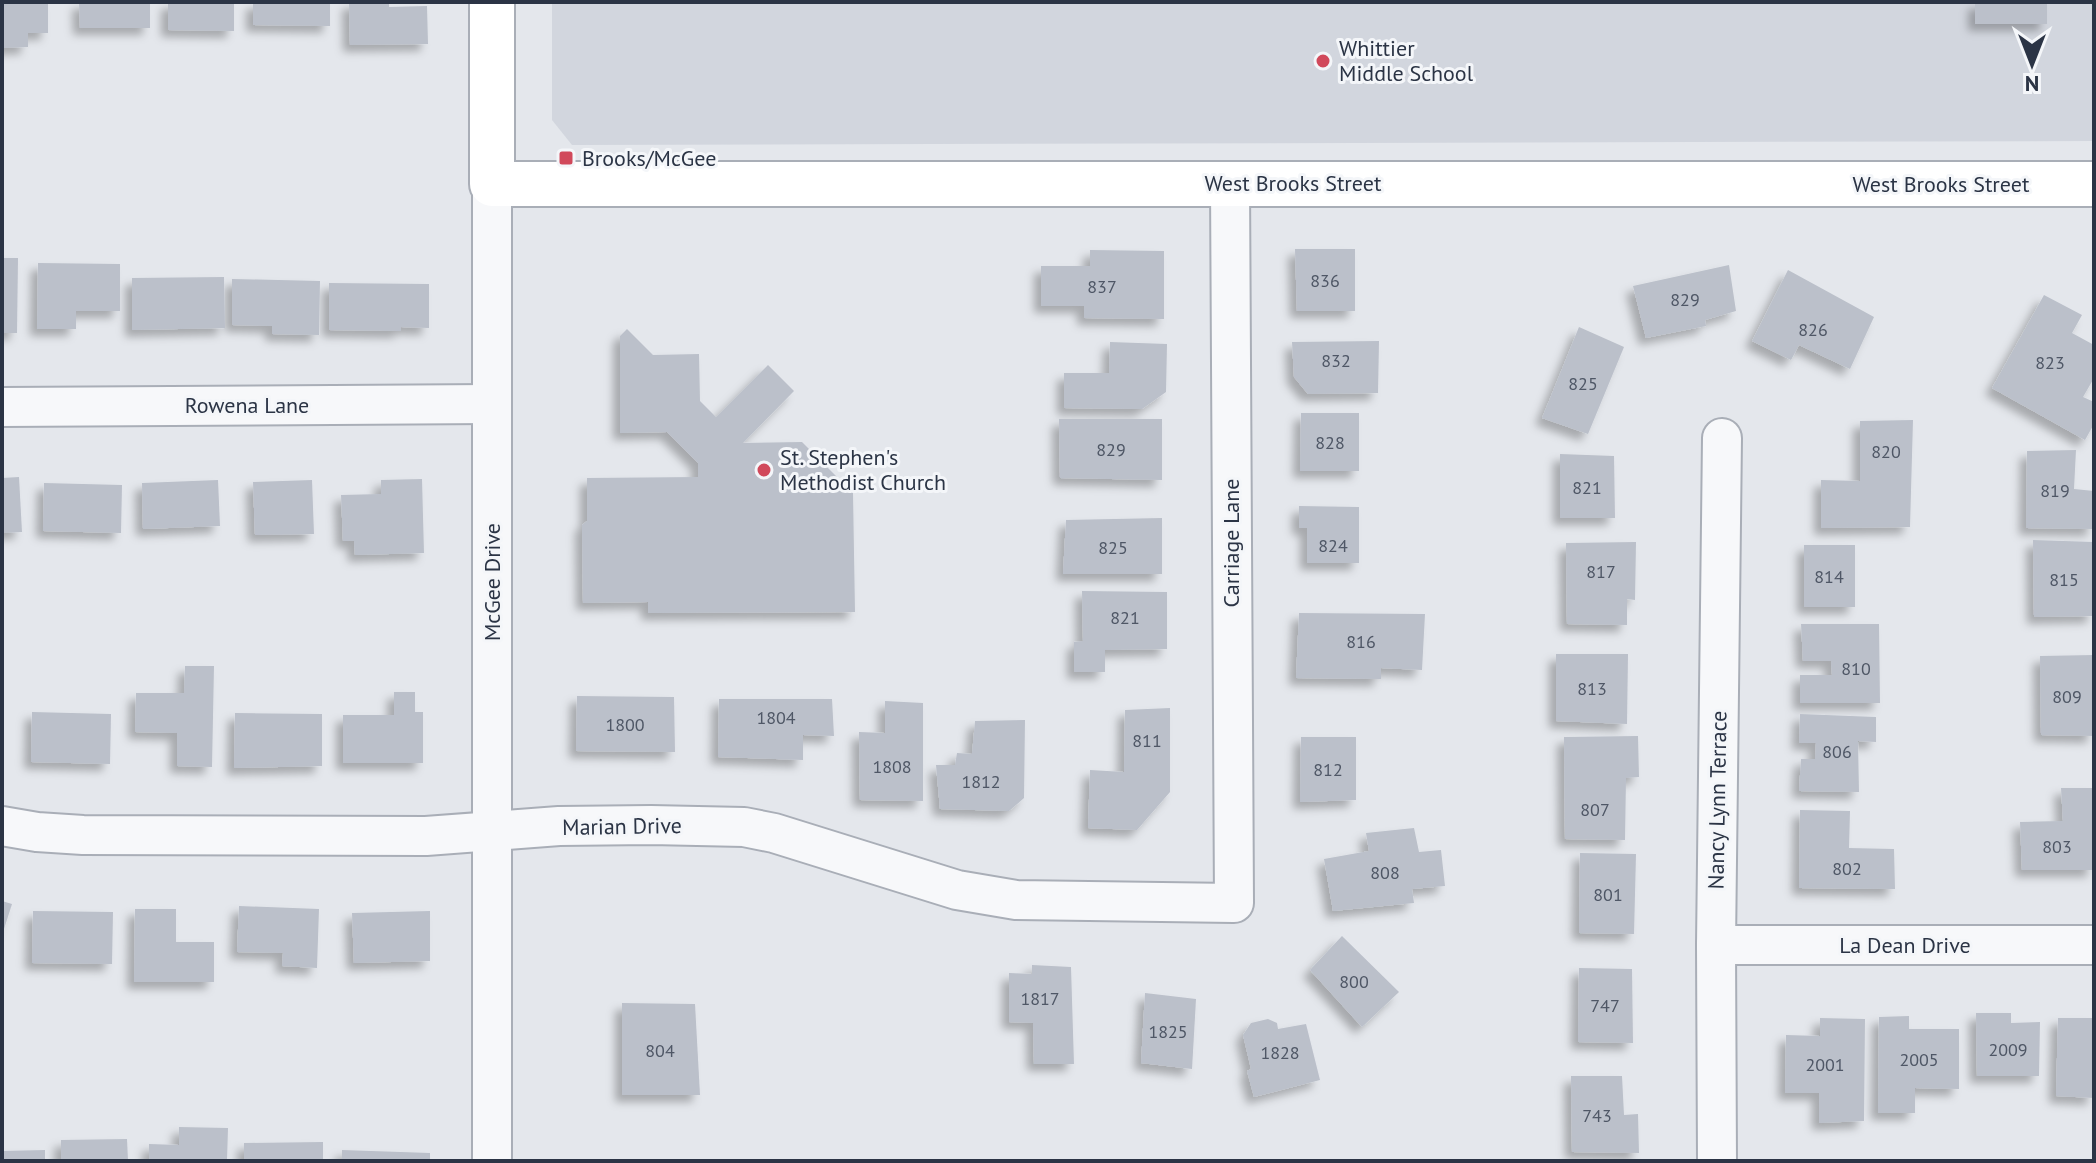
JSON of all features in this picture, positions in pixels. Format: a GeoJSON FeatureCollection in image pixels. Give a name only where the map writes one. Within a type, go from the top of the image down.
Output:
{"type":"FeatureCollection","features":[{"type":"Feature","properties":{"kind":"street","name":"McGee Drive"},"geometry":{"type":"LineString","coordinates":[[492,2],[492,1161]]}},
{"type":"Feature","properties":{"kind":"street","name":"Carriage Lane"},"geometry":{"type":"LineString","coordinates":[[1230,183],[1234,903]]}},
{"type":"Feature","properties":{"kind":"street","name":"West Brooks Street"},"geometry":{"type":"LineString","coordinates":[[492,184],[2094,184]]}},
{"type":"Feature","properties":{"kind":"street","name":"Rowena Lane"},"geometry":{"type":"LineString","coordinates":[[2,407],[492,404]]}},
{"type":"Feature","properties":{"kind":"street","name":"Nancy Lynn Terrace"},"geometry":{"type":"LineString","coordinates":[[1717,1161],[1716,945],[1722,438]]}},
{"type":"Feature","properties":{"kind":"street","name":"Marian Drive"},"geometry":{"type":"LineString","coordinates":[[2,826],[83,835],[426,836],[574,826],[744,827],[774,833],[928,882],[987,896],[1016,900],[1234,903]]}},
{"type":"Feature","properties":{"kind":"street","name":"La Dean Drive"},"geometry":{"type":"LineString","coordinates":[[1716,945],[2094,945]]}},
{"type":"Feature","properties":{"kind":"shaded area","name":"Whittier Middle School"},"geometry":{"type":"Polygon","coordinates":[[[552,2],[2094,2],[2094,141],[572,145],[552,120],[552,2]]]}},
{"type":"Feature","properties":{"kind":"building"},"geometry":{"type":"Polygon","coordinates":[[[2,2],[48,2],[48,33],[28,33],[28,47],[2,48],[2,2]]]}},
{"type":"Feature","properties":{"kind":"building"},"geometry":{"type":"Polygon","coordinates":[[[79,2],[150,2],[150,28],[80,28],[79,2]]]}},
{"type":"Feature","properties":{"kind":"building"},"geometry":{"type":"Polygon","coordinates":[[[168,2],[234,2],[234,31],[168,30],[168,2]]]}},
{"type":"Feature","properties":{"kind":"building"},"geometry":{"type":"Polygon","coordinates":[[[253,2],[330,2],[330,26],[253,25],[253,2]]]}},
{"type":"Feature","properties":{"kind":"building"},"geometry":{"type":"Polygon","coordinates":[[[349,2],[389,2],[389,7],[427,6],[428,44],[350,45],[349,2]]]}},
{"type":"Feature","properties":{"kind":"building"},"geometry":{"type":"Polygon","coordinates":[[[1975,2],[2047,2],[2047,24],[1975,24],[1975,2]]]}},
{"type":"Feature","properties":{"kind":"building"},"geometry":{"type":"Polygon","coordinates":[[[1295,249],[1355,249],[1355,311],[1297,311],[1295,249]]]}},
{"type":"Feature","properties":{"kind":"building"},"geometry":{"type":"Polygon","coordinates":[[[1090,250],[1164,251],[1164,319],[1084,318],[1084,306],[1041,306],[1041,266],[1090,266],[1090,250]]]}},
{"type":"Feature","properties":{"kind":"building"},"geometry":{"type":"Polygon","coordinates":[[[2,258],[18,258],[17,333],[2,333],[2,258]]]}},
{"type":"Feature","properties":{"kind":"building"},"geometry":{"type":"Polygon","coordinates":[[[38,263],[120,264],[120,311],[76,311],[76,329],[37,329],[38,263]]]}},
{"type":"Feature","properties":{"kind":"building"},"geometry":{"type":"Polygon","coordinates":[[[1729,265],[1736,311],[1705,320],[1706,326],[1646,338],[1633,286],[1729,265]]]}},
{"type":"Feature","properties":{"kind":"building"},"geometry":{"type":"Polygon","coordinates":[[[1788,270],[1874,317],[1850,369],[1799,345],[1791,360],[1752,341],[1788,270]]]}},
{"type":"Feature","properties":{"kind":"building"},"geometry":{"type":"Polygon","coordinates":[[[224,277],[225,328],[132,330],[132,278],[224,277]]]}},
{"type":"Feature","properties":{"kind":"building"},"geometry":{"type":"Polygon","coordinates":[[[232,279],[320,281],[319,335],[272,334],[272,326],[232,325],[232,279]]]}},
{"type":"Feature","properties":{"kind":"building"},"geometry":{"type":"Polygon","coordinates":[[[329,283],[429,284],[429,328],[401,327],[401,331],[329,330],[329,283]]]}},
{"type":"Feature","properties":{"kind":"building"},"geometry":{"type":"Polygon","coordinates":[[[2044,295],[2082,315],[2072,333],[2094,345],[2094,378],[2083,397],[2094,402],[2094,424],[2085,440],[1992,388],[2044,295]]]}},
{"type":"Feature","properties":{"kind":"building"},"geometry":{"type":"Polygon","coordinates":[[[1579,327],[1624,347],[1588,434],[1542,418],[1579,327]]]}},
{"type":"Feature","properties":{"kind":"building","name":"St. Stephen's Methodist Church"},"geometry":{"type":"Polygon","coordinates":[[[627,329],[653,355],[699,354],[700,401],[716,417],[768,365],[794,391],[743,443],[802,442],[853,493],[855,612],[648,613],[648,602],[583,603],[582,525],[587,521],[587,478],[698,477],[698,463],[667,432],[620,433],[620,336],[627,329]]]}},
{"type":"Feature","properties":{"kind":"building"},"geometry":{"type":"Polygon","coordinates":[[[1379,341],[1378,393],[1308,394],[1294,377],[1292,342],[1379,341]]]}},
{"type":"Feature","properties":{"kind":"building"},"geometry":{"type":"Polygon","coordinates":[[[1110,342],[1167,344],[1166,392],[1142,409],[1064,408],[1064,373],[1109,373],[1110,342]]]}},
{"type":"Feature","properties":{"kind":"building"},"geometry":{"type":"Polygon","coordinates":[[[1301,413],[1359,413],[1359,471],[1300,471],[1301,413]]]}},
{"type":"Feature","properties":{"kind":"building"},"geometry":{"type":"Polygon","coordinates":[[[1059,419],[1162,419],[1162,480],[1060,478],[1059,419]]]}},
{"type":"Feature","properties":{"kind":"building"},"geometry":{"type":"Polygon","coordinates":[[[1913,420],[1910,527],[1821,528],[1821,480],[1860,481],[1860,421],[1913,420]]]}},
{"type":"Feature","properties":{"kind":"building"},"geometry":{"type":"Polygon","coordinates":[[[2076,450],[2074,489],[2094,491],[2094,529],[2026,528],[2027,451],[2076,450]]]}},
{"type":"Feature","properties":{"kind":"building"},"geometry":{"type":"Polygon","coordinates":[[[1560,454],[1614,456],[1615,518],[1560,518],[1560,454]]]}},
{"type":"Feature","properties":{"kind":"building"},"geometry":{"type":"Polygon","coordinates":[[[19,477],[22,532],[2,533],[2,478],[19,477]]]}},
{"type":"Feature","properties":{"kind":"building"},"geometry":{"type":"Polygon","coordinates":[[[422,479],[424,553],[355,555],[354,541],[343,541],[341,495],[381,494],[381,480],[422,479]]]}},
{"type":"Feature","properties":{"kind":"building"},"geometry":{"type":"Polygon","coordinates":[[[218,480],[220,526],[143,529],[142,483],[218,480]]]}},
{"type":"Feature","properties":{"kind":"building"},"geometry":{"type":"Polygon","coordinates":[[[312,480],[314,534],[255,535],[253,482],[312,480]]]}},
{"type":"Feature","properties":{"kind":"building"},"geometry":{"type":"Polygon","coordinates":[[[44,483],[122,485],[121,533],[43,531],[44,483]]]}},
{"type":"Feature","properties":{"kind":"building"},"geometry":{"type":"Polygon","coordinates":[[[1299,506],[1359,507],[1359,563],[1307,563],[1307,528],[1299,528],[1299,506]]]}},
{"type":"Feature","properties":{"kind":"building"},"geometry":{"type":"Polygon","coordinates":[[[1162,518],[1162,574],[1063,574],[1066,520],[1162,518]]]}},
{"type":"Feature","properties":{"kind":"building"},"geometry":{"type":"Polygon","coordinates":[[[2033,540],[2094,542],[2094,616],[2034,617],[2033,540]]]}},
{"type":"Feature","properties":{"kind":"building"},"geometry":{"type":"Polygon","coordinates":[[[1636,542],[1635,600],[1627,599],[1627,625],[1567,624],[1566,543],[1636,542]]]}},
{"type":"Feature","properties":{"kind":"building"},"geometry":{"type":"Polygon","coordinates":[[[1804,545],[1855,545],[1855,607],[1804,607],[1804,545]]]}},
{"type":"Feature","properties":{"kind":"building"},"geometry":{"type":"Polygon","coordinates":[[[1082,591],[1167,592],[1167,649],[1105,650],[1105,672],[1074,672],[1074,642],[1083,641],[1082,591]]]}},
{"type":"Feature","properties":{"kind":"building"},"geometry":{"type":"Polygon","coordinates":[[[1299,613],[1425,614],[1422,670],[1381,668],[1381,679],[1296,678],[1299,613]]]}},
{"type":"Feature","properties":{"kind":"building"},"geometry":{"type":"Polygon","coordinates":[[[1801,624],[1879,624],[1880,703],[1800,703],[1800,675],[1832,675],[1831,661],[1803,661],[1801,624]]]}},
{"type":"Feature","properties":{"kind":"building"},"geometry":{"type":"Polygon","coordinates":[[[1556,654],[1628,654],[1627,724],[1556,721],[1556,654]]]}},
{"type":"Feature","properties":{"kind":"building"},"geometry":{"type":"Polygon","coordinates":[[[2094,655],[2094,736],[2041,735],[2040,656],[2094,655]]]}},
{"type":"Feature","properties":{"kind":"building"},"geometry":{"type":"Polygon","coordinates":[[[185,666],[214,666],[212,767],[177,766],[177,733],[135,732],[136,693],[184,693],[185,666]]]}},
{"type":"Feature","properties":{"kind":"building"},"geometry":{"type":"Polygon","coordinates":[[[394,692],[415,692],[415,712],[423,712],[423,763],[343,763],[343,715],[394,715],[394,692]]]}},
{"type":"Feature","properties":{"kind":"building"},"geometry":{"type":"Polygon","coordinates":[[[577,696],[674,697],[675,752],[576,751],[577,696]]]}},
{"type":"Feature","properties":{"kind":"building"},"geometry":{"type":"Polygon","coordinates":[[[719,699],[832,699],[834,736],[803,735],[803,760],[718,757],[719,699]]]}},
{"type":"Feature","properties":{"kind":"building"},"geometry":{"type":"Polygon","coordinates":[[[885,701],[923,703],[923,801],[860,800],[859,732],[885,733],[885,701]]]}},
{"type":"Feature","properties":{"kind":"building"},"geometry":{"type":"Polygon","coordinates":[[[1170,708],[1170,792],[1137,830],[1088,828],[1090,770],[1124,772],[1125,710],[1170,708]]]}},
{"type":"Feature","properties":{"kind":"building"},"geometry":{"type":"Polygon","coordinates":[[[32,712],[111,714],[110,764],[31,762],[32,712]]]}},
{"type":"Feature","properties":{"kind":"building"},"geometry":{"type":"Polygon","coordinates":[[[235,713],[322,714],[322,766],[234,768],[235,713]]]}},
{"type":"Feature","properties":{"kind":"building"},"geometry":{"type":"Polygon","coordinates":[[[1800,714],[1876,717],[1876,742],[1858,741],[1859,792],[1799,791],[1801,759],[1815,759],[1816,743],[1799,743],[1800,714]]]}},
{"type":"Feature","properties":{"kind":"building"},"geometry":{"type":"Polygon","coordinates":[[[1025,720],[1024,798],[1009,811],[940,809],[936,765],[955,765],[957,753],[972,754],[975,721],[1025,720]]]}},
{"type":"Feature","properties":{"kind":"building"},"geometry":{"type":"Polygon","coordinates":[[[1638,736],[1639,777],[1626,778],[1625,840],[1565,839],[1564,737],[1638,736]]]}},
{"type":"Feature","properties":{"kind":"building"},"geometry":{"type":"Polygon","coordinates":[[[1301,737],[1356,737],[1356,800],[1300,802],[1301,737]]]}},
{"type":"Feature","properties":{"kind":"building"},"geometry":{"type":"Polygon","coordinates":[[[2061,788],[2094,788],[2094,870],[2022,870],[2020,822],[2063,821],[2061,788]]]}},
{"type":"Feature","properties":{"kind":"building"},"geometry":{"type":"Polygon","coordinates":[[[1800,810],[1850,811],[1849,848],[1894,849],[1895,889],[1799,888],[1800,810]]]}},
{"type":"Feature","properties":{"kind":"building"},"geometry":{"type":"Polygon","coordinates":[[[1414,828],[1419,852],[1441,850],[1445,886],[1412,889],[1414,903],[1333,911],[1324,859],[1369,851],[1366,833],[1414,828]]]}},
{"type":"Feature","properties":{"kind":"building"},"geometry":{"type":"Polygon","coordinates":[[[1580,853],[1636,854],[1634,934],[1579,933],[1580,853]]]}},
{"type":"Feature","properties":{"kind":"building"},"geometry":{"type":"Polygon","coordinates":[[[2,901],[12,904],[3,932],[2,932],[2,901]]]}},
{"type":"Feature","properties":{"kind":"building"},"geometry":{"type":"Polygon","coordinates":[[[239,906],[319,909],[317,968],[282,966],[283,953],[237,952],[239,906]]]}},
{"type":"Feature","properties":{"kind":"building"},"geometry":{"type":"Polygon","coordinates":[[[135,909],[176,909],[176,942],[214,942],[214,982],[134,982],[135,909]]]}},
{"type":"Feature","properties":{"kind":"building"},"geometry":{"type":"Polygon","coordinates":[[[33,911],[113,912],[112,964],[32,963],[33,911]]]}},
{"type":"Feature","properties":{"kind":"building"},"geometry":{"type":"Polygon","coordinates":[[[430,911],[430,961],[354,963],[352,913],[430,911]]]}},
{"type":"Feature","properties":{"kind":"building"},"geometry":{"type":"Polygon","coordinates":[[[1342,936],[1399,992],[1362,1027],[1310,970],[1342,936]]]}},
{"type":"Feature","properties":{"kind":"building"},"geometry":{"type":"Polygon","coordinates":[[[1032,965],[1071,967],[1074,1064],[1034,1064],[1033,1023],[1009,1022],[1009,973],[1032,974],[1032,965]]]}},
{"type":"Feature","properties":{"kind":"building"},"geometry":{"type":"Polygon","coordinates":[[[1579,968],[1632,969],[1633,1043],[1578,1042],[1579,968]]]}},
{"type":"Feature","properties":{"kind":"building"},"geometry":{"type":"Polygon","coordinates":[[[1145,993],[1196,999],[1192,1069],[1141,1063],[1145,993]]]}},
{"type":"Feature","properties":{"kind":"building"},"geometry":{"type":"Polygon","coordinates":[[[622,1003],[695,1004],[700,1095],[622,1095],[622,1003]]]}},
{"type":"Feature","properties":{"kind":"building"},"geometry":{"type":"Polygon","coordinates":[[[1976,1013],[2011,1013],[2011,1023],[2040,1022],[2039,1076],[1977,1076],[1976,1013]]]}},
{"type":"Feature","properties":{"kind":"building"},"geometry":{"type":"Polygon","coordinates":[[[1909,1016],[1909,1029],[1959,1029],[1959,1089],[1915,1088],[1915,1113],[1878,1113],[1879,1017],[1909,1016]]]}},
{"type":"Feature","properties":{"kind":"building"},"geometry":{"type":"Polygon","coordinates":[[[1820,1018],[1865,1019],[1864,1121],[1819,1123],[1819,1093],[1785,1093],[1786,1035],[1820,1036],[1820,1018]]]}},
{"type":"Feature","properties":{"kind":"building"},"geometry":{"type":"Polygon","coordinates":[[[2058,1018],[2094,1018],[2094,1098],[2056,1096],[2058,1018]]]}},
{"type":"Feature","properties":{"kind":"building"},"geometry":{"type":"Polygon","coordinates":[[[1268,1019],[1277,1023],[1278,1029],[1306,1024],[1320,1080],[1254,1097],[1243,1035],[1251,1023],[1268,1019]]]}},
{"type":"Feature","properties":{"kind":"building"},"geometry":{"type":"Polygon","coordinates":[[[1571,1076],[1622,1076],[1624,1115],[1638,1114],[1639,1153],[1572,1152],[1571,1076]]]}},
{"type":"Feature","properties":{"kind":"building"},"geometry":{"type":"Polygon","coordinates":[[[179,1127],[228,1128],[227,1161],[149,1161],[149,1144],[179,1145],[179,1127]]]}},
{"type":"Feature","properties":{"kind":"building"},"geometry":{"type":"Polygon","coordinates":[[[127,1139],[128,1161],[61,1161],[61,1140],[127,1139]]]}},
{"type":"Feature","properties":{"kind":"building"},"geometry":{"type":"Polygon","coordinates":[[[323,1142],[323,1161],[244,1161],[244,1143],[323,1142]]]}},
{"type":"Feature","properties":{"kind":"building"},"geometry":{"type":"Polygon","coordinates":[[[45,1150],[45,1161],[2,1161],[2,1151],[45,1150]]]}},
{"type":"Feature","properties":{"kind":"building"},"geometry":{"type":"Polygon","coordinates":[[[342,1150],[430,1153],[430,1161],[342,1161],[342,1150]]]}},
{"type":"Feature","properties":{"kind":"place","name":"Whittier Middle School"},"geometry":{"type":"Point","coordinates":[1323,61]}},
{"type":"Feature","properties":{"kind":"place","name":"Brooks/McGee"},"geometry":{"type":"Point","coordinates":[566,158]}},
{"type":"Feature","properties":{"kind":"place","name":"St. Stephen's Methodist Church"},"geometry":{"type":"Point","coordinates":[764,470]}}]}
